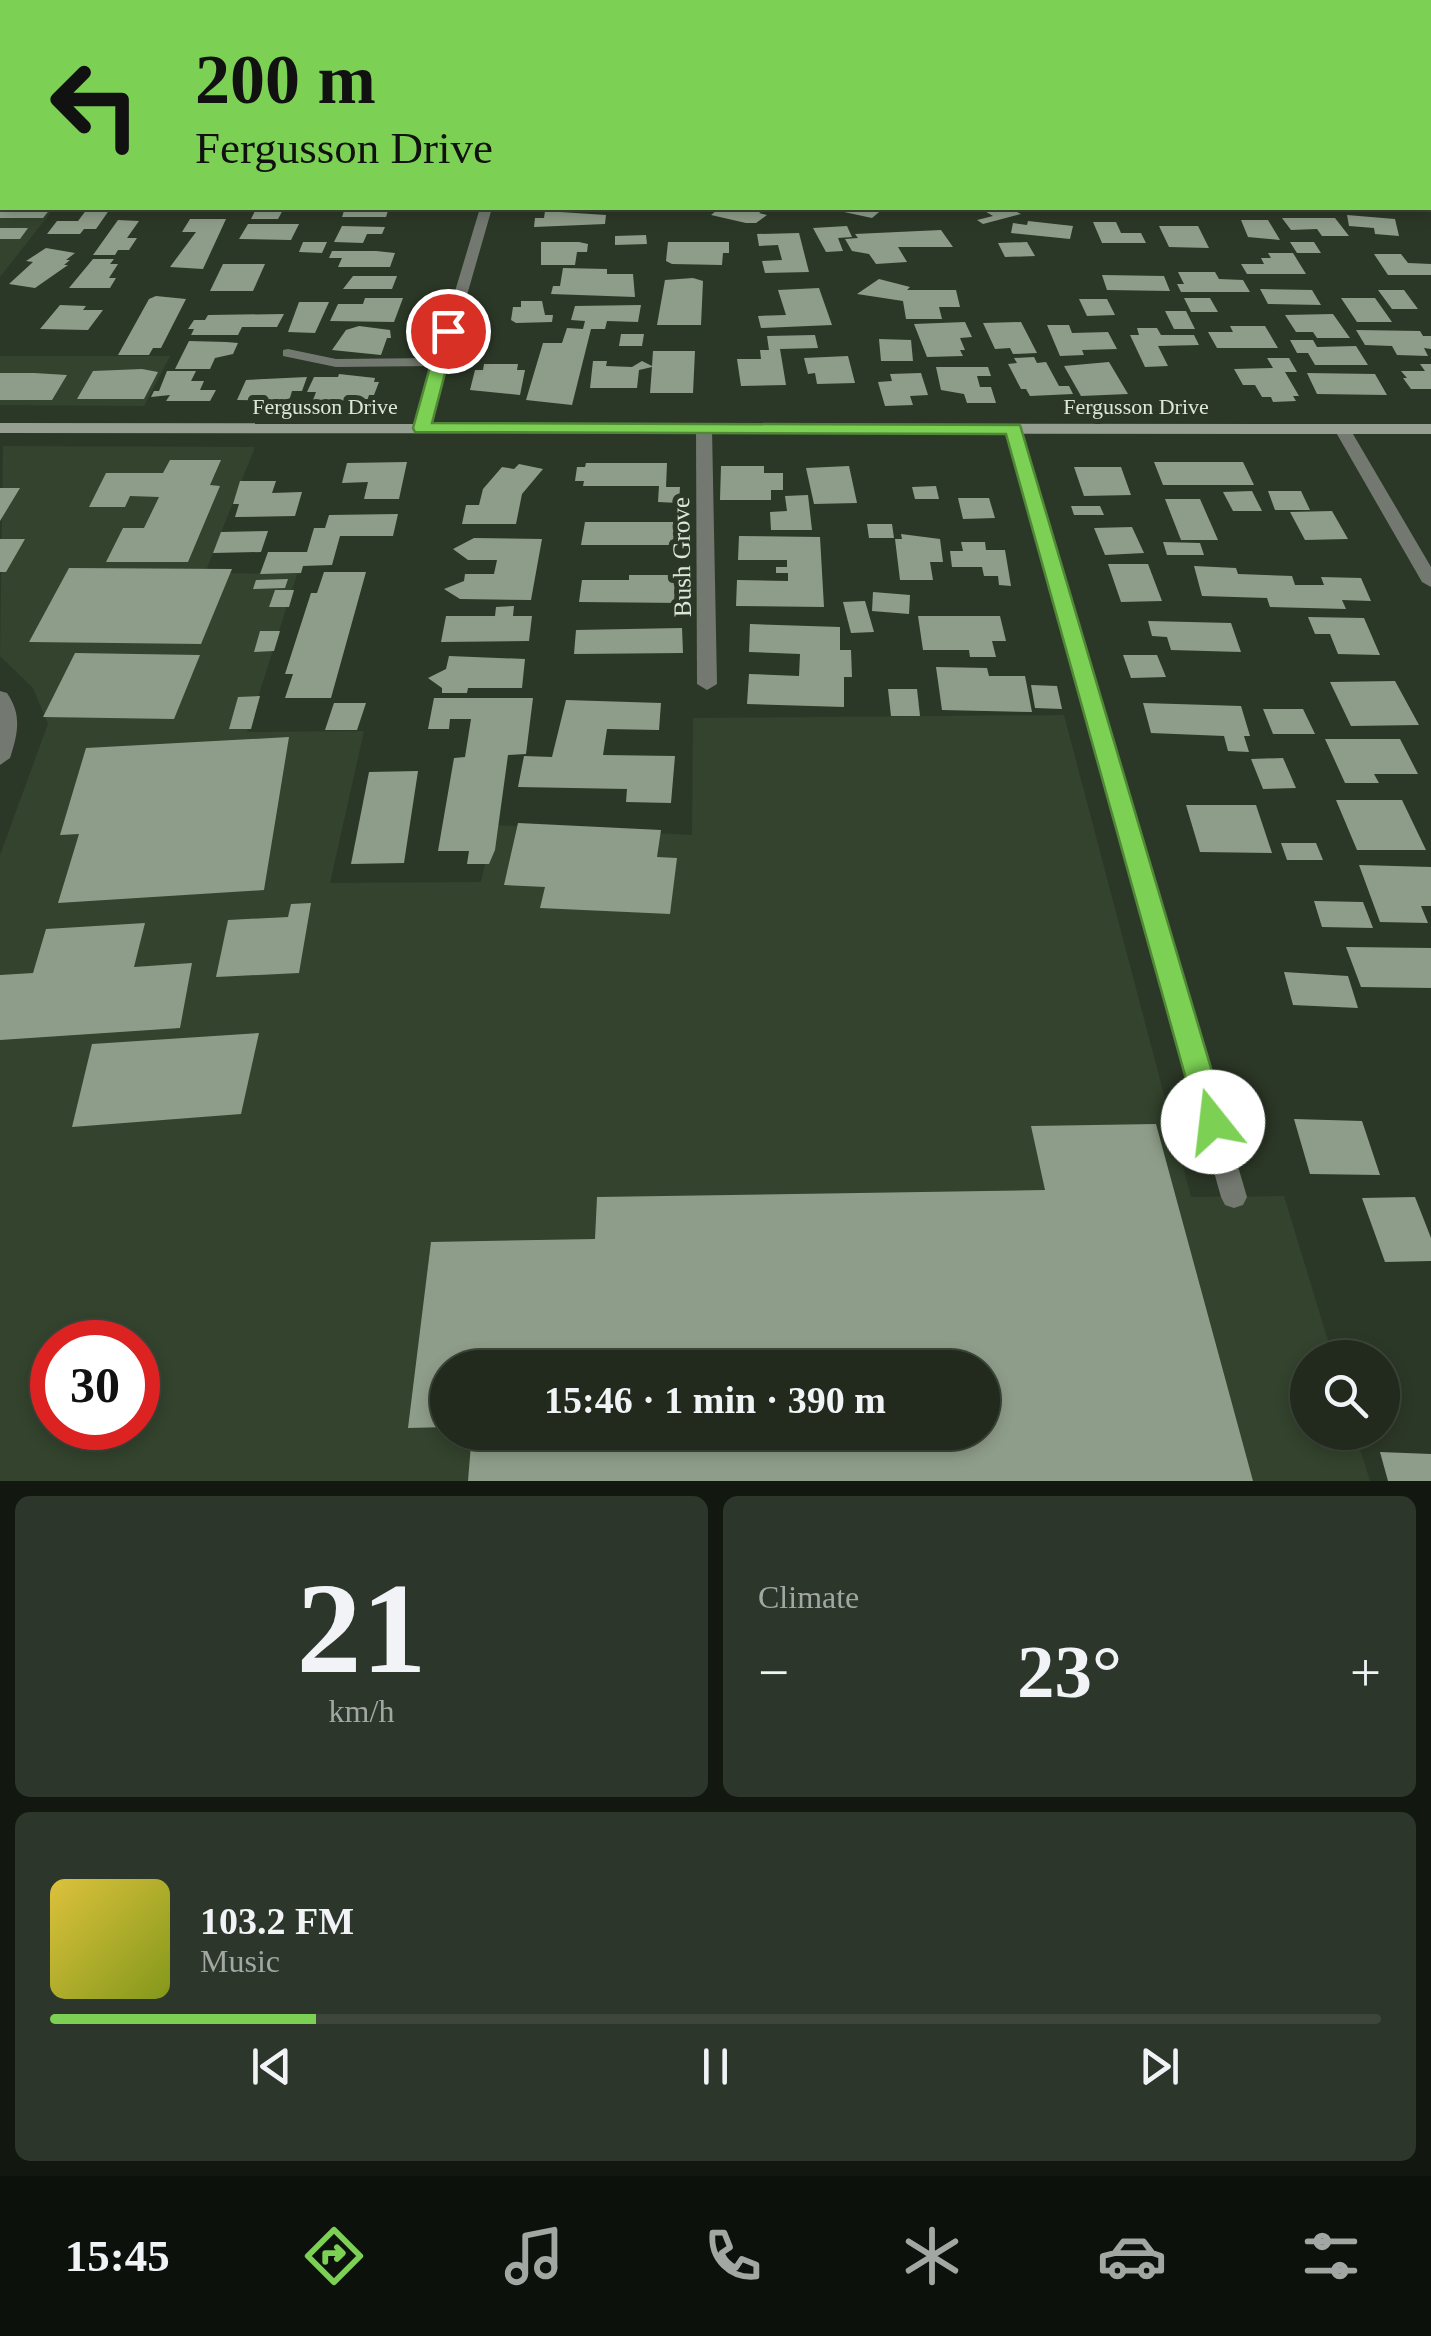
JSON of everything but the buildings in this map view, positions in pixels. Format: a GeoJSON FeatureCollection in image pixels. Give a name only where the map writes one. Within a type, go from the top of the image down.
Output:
{"type":"FeatureCollection","features":[{"type":"Feature","properties":{"kind":"main road","name":"Fergusson Drive"},"geometry":{"type":"LineString","coordinates":[[0,428],[1431,428]]}},
{"type":"Feature","properties":{"kind":"street"},"geometry":{"type":"LineString","coordinates":[[422,428],[438,362],[485,210]]}},
{"type":"Feature","properties":{"kind":"street"},"geometry":{"type":"LineString","coordinates":[[288,354],[336,363],[438,362]]}},
{"type":"Feature","properties":{"kind":"street","name":"Bush Grove"},"geometry":{"type":"LineString","coordinates":[[704,429],[707,684]]}},
{"type":"Feature","properties":{"kind":"street"},"geometry":{"type":"LineString","coordinates":[[1014,429],[1234,1197]]}},
{"type":"Feature","properties":{"kind":"street"},"geometry":{"type":"LineString","coordinates":[[1342,429],[1431,582]]}},
{"type":"Feature","properties":{"kind":"street"},"geometry":{"type":"LineString","coordinates":[[0,697],[5,701],[10,730],[0,758]]}},
{"type":"Feature","properties":{"kind":"shaded area"},"geometry":{"type":"Polygon","coordinates":[[[0,210],[52,210],[0,277],[0,210]]]}},
{"type":"Feature","properties":{"kind":"shaded area"},"geometry":{"type":"Polygon","coordinates":[[[0,356],[170,356],[144,406],[0,405],[0,356]]]}},
{"type":"Feature","properties":{"kind":"shaded area"},"geometry":{"type":"Polygon","coordinates":[[[3,446],[255,447],[205,573],[297,574],[247,732],[364,731],[330,883],[481,882],[494,825],[692,835],[693,718],[1064,715],[1191,1197],[1284,1196],[1328,1340],[1290,1340],[1290,1450],[1360,1450],[1370,1481],[0,1481],[0,855],[48,724],[33,688],[0,656],[3,446]]]}},
{"type":"Feature","properties":{"kind":"route"},"geometry":{"type":"LineString","coordinates":[[448,331],[422,428],[1014,429],[1213,1122]]}}]}
